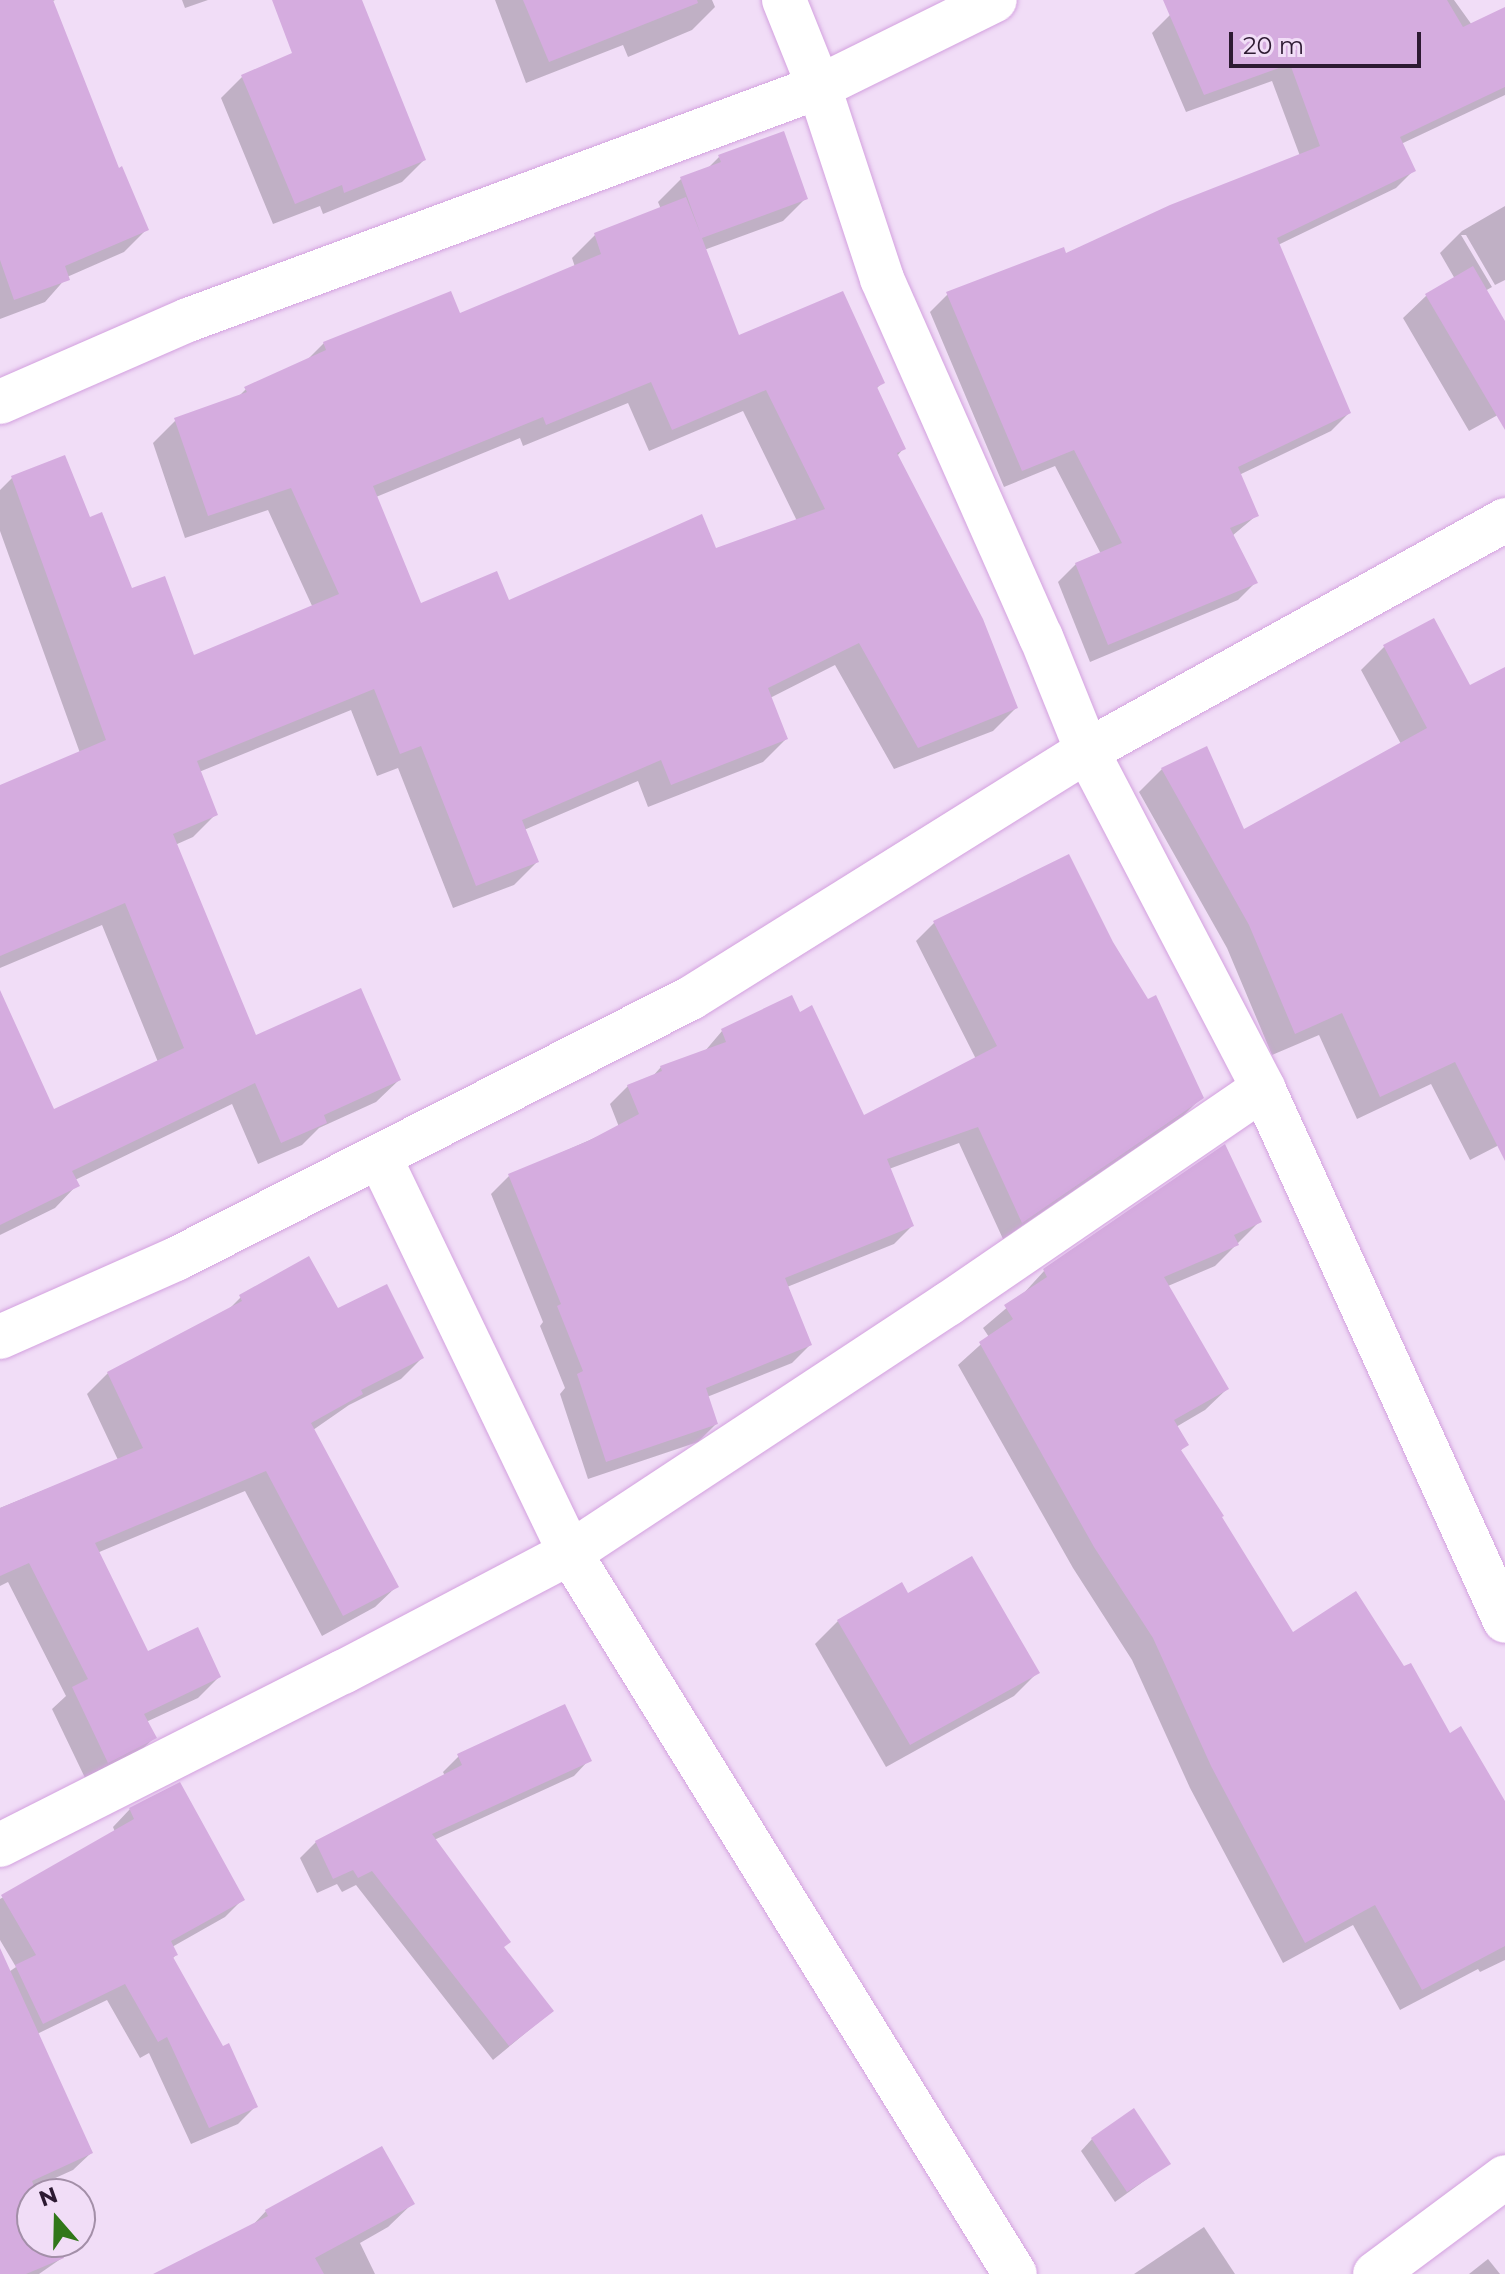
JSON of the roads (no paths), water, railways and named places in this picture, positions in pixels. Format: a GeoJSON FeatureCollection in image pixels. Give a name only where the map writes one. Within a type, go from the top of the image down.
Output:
{"type":"FeatureCollection","features":[{"type":"Feature","properties":{"kind":"street"},"geometry":{"type":"LineString","coordinates":[[784,0],[819,87],[882,279],[1041,637],[1087,751],[1263,1088],[1505,1621]]}},
{"type":"Feature","properties":{"kind":"street"},"geometry":{"type":"LineString","coordinates":[[0,402],[188,320],[819,87],[995,0]]}},
{"type":"Feature","properties":{"kind":"street"},"geometry":{"type":"LineString","coordinates":[[0,1337],[176,1259],[691,998],[1087,751],[1505,520]]}},
{"type":"Feature","properties":{"kind":"street"},"geometry":{"type":"LineString","coordinates":[[0,1845],[343,1672],[570,1553],[922,1321],[1263,1088]]}},
{"type":"Feature","properties":{"kind":"street"},"geometry":{"type":"LineString","coordinates":[[380,1158],[570,1553],[1015,2274]]}},
{"type":"Feature","properties":{"kind":"street"},"geometry":{"type":"LineString","coordinates":[[1375,2274],[1505,2177]]}}]}
